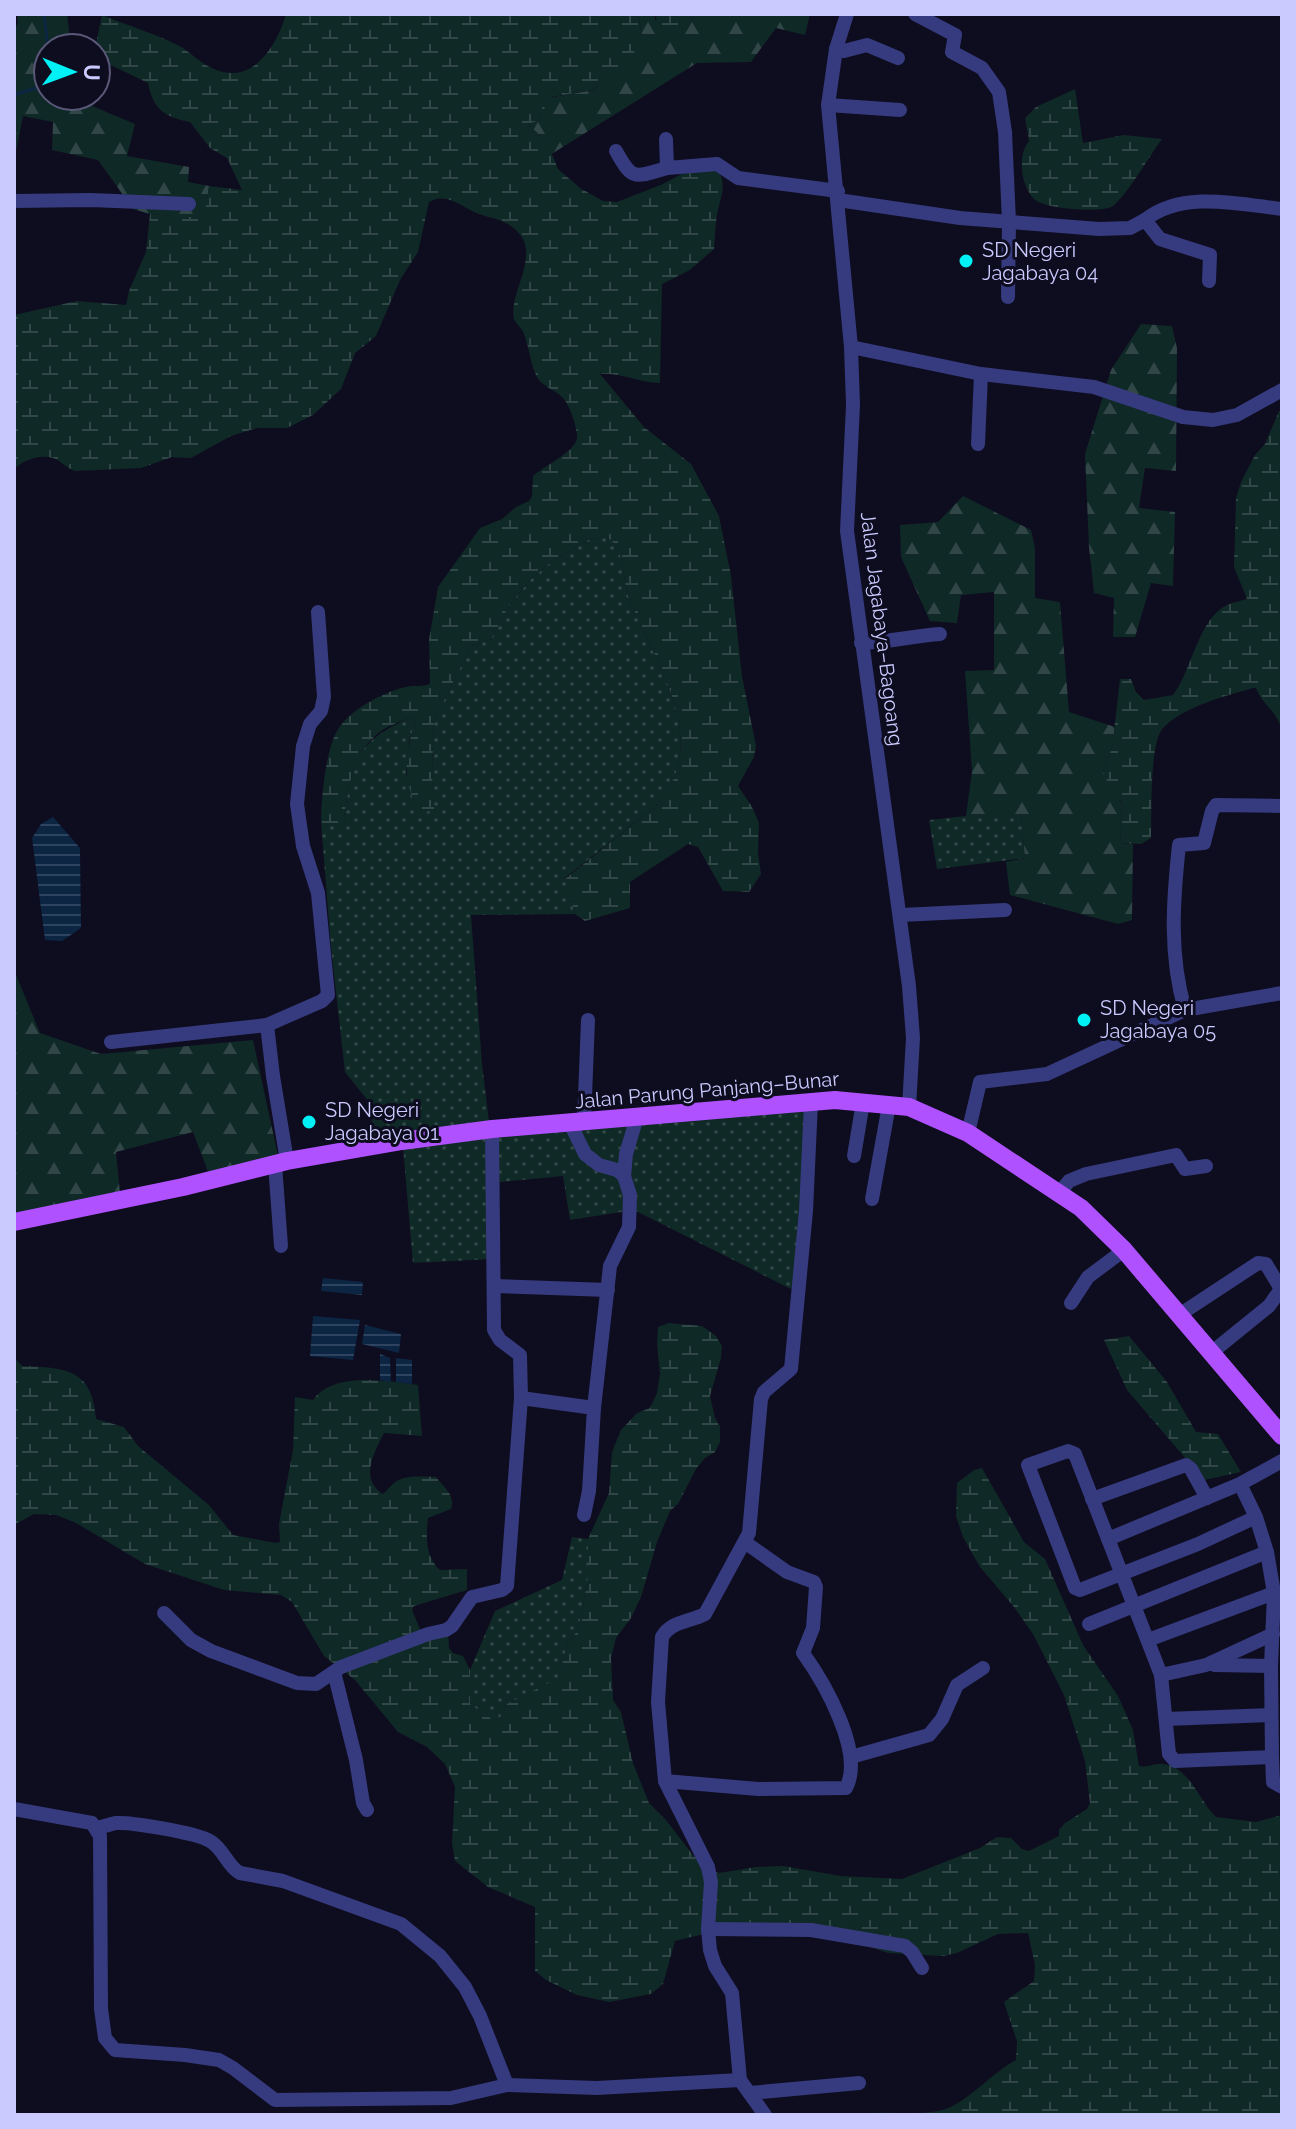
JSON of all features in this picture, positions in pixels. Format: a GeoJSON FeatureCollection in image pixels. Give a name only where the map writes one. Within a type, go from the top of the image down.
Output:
{"type":"FeatureCollection","features":[{"type":"Feature","properties":{"kind":"main road","name":"Jalan Parung Panjang–Bunar"},"geometry":{"type":"LineString","coordinates":[[14,1222],[183,1187],[281,1162],[492,1129],[811,1103],[863,1102],[909,1107],[968,1133],[1060,1192],[1100,1224],[1282,1436]]}},
{"type":"Feature","properties":{"kind":"street","name":"Jalan Jagabaya–Bagoang"},"geometry":{"type":"LineString","coordinates":[[847,14],[836,49],[828,105],[851,347],[853,405],[846,511],[861,643],[901,915],[913,1038],[909,1107]]}},
{"type":"Feature","properties":{"kind":"street"},"geometry":{"type":"LineString","coordinates":[[915,14],[955,35],[952,52],[982,68],[999,92],[1005,132],[1009,222],[1008,297]]}},
{"type":"Feature","properties":{"kind":"street"},"geometry":{"type":"LineString","coordinates":[[836,49],[844,51],[867,45],[898,58]]}},
{"type":"Feature","properties":{"kind":"street"},"geometry":{"type":"LineString","coordinates":[[828,105],[900,110]]}},
{"type":"Feature","properties":{"kind":"street"},"geometry":{"type":"LineString","coordinates":[[666,139],[667,168]]}},
{"type":"Feature","properties":{"kind":"street"},"geometry":{"type":"LineString","coordinates":[[616,151],[628,172],[635,175],[667,168],[717,164],[738,178],[960,218],[1099,229],[1130,228],[1174,206],[1209,201],[1282,209]]}},
{"type":"Feature","properties":{"kind":"street"},"geometry":{"type":"LineString","coordinates":[[14,201],[189,204]]}},
{"type":"Feature","properties":{"kind":"street"},"geometry":{"type":"LineString","coordinates":[[1145,220],[1160,239],[1210,255],[1209,281]]}},
{"type":"Feature","properties":{"kind":"street"},"geometry":{"type":"LineString","coordinates":[[851,347],[981,374],[1094,387],[1183,417],[1213,420],[1237,415],[1282,390]]}},
{"type":"Feature","properties":{"kind":"street"},"geometry":{"type":"LineString","coordinates":[[978,444],[981,374]]}},
{"type":"Feature","properties":{"kind":"street"},"geometry":{"type":"LineString","coordinates":[[111,1042],[267,1025],[322,1001],[328,995],[318,893],[303,846],[297,804],[303,746],[310,724],[321,711],[324,697],[318,612]]}},
{"type":"Feature","properties":{"kind":"street"},"geometry":{"type":"LineString","coordinates":[[861,643],[940,634]]}},
{"type":"Feature","properties":{"kind":"street"},"geometry":{"type":"LineString","coordinates":[[1185,1010],[1174,967],[1173,897],[1179,845],[1204,843],[1216,805],[1282,806]]}},
{"type":"Feature","properties":{"kind":"street"},"geometry":{"type":"LineString","coordinates":[[901,915],[1005,910]]}},
{"type":"Feature","properties":{"kind":"street"},"geometry":{"type":"LineString","coordinates":[[968,1133],[980,1082],[1047,1074],[1185,1010],[1282,993]]}},
{"type":"Feature","properties":{"kind":"street"},"geometry":{"type":"LineString","coordinates":[[588,1020],[577,1123],[585,1154],[599,1165],[617,1170],[624,1176]]}},
{"type":"Feature","properties":{"kind":"street"},"geometry":{"type":"LineString","coordinates":[[267,1025],[281,1162],[281,1246]]}},
{"type":"Feature","properties":{"kind":"street"},"geometry":{"type":"LineString","coordinates":[[854,1156],[863,1102]]}},
{"type":"Feature","properties":{"kind":"street"},"geometry":{"type":"LineString","coordinates":[[765,2115],[740,2080],[732,1993],[715,1966],[708,1929],[711,1882],[708,1867],[665,1781],[658,1702],[662,1637],[674,1625],[705,1614],[732,1561],[746,1543],[761,1399],[764,1392],[791,1369],[806,1211],[811,1103]]}},
{"type":"Feature","properties":{"kind":"street"},"geometry":{"type":"LineString","coordinates":[[872,1199],[889,1105]]}},
{"type":"Feature","properties":{"kind":"street"},"geometry":{"type":"LineString","coordinates":[[584,1515],[589,1491],[594,1408],[608,1290],[614,1254],[629,1227],[630,1195],[624,1176],[626,1154],[637,1117]]}},
{"type":"Feature","properties":{"kind":"street"},"geometry":{"type":"LineString","coordinates":[[164,1613],[191,1640],[252,1668],[307,1684],[323,1681],[341,1667],[413,1639],[446,1630],[472,1597],[507,1586],[521,1398],[520,1355],[500,1340],[494,1330],[492,1129]]}},
{"type":"Feature","properties":{"kind":"street"},"geometry":{"type":"LineString","coordinates":[[1060,1192],[1069,1181],[1086,1174],[1176,1155],[1185,1169],[1206,1166]]}},
{"type":"Feature","properties":{"kind":"street"},"geometry":{"type":"LineString","coordinates":[[1071,1303],[1088,1277],[1124,1250]]}},
{"type":"Feature","properties":{"kind":"street"},"geometry":{"type":"LineString","coordinates":[[1179,1315],[1258,1263],[1266,1264],[1282,1290],[1269,1306],[1211,1353]]}},
{"type":"Feature","properties":{"kind":"street"},"geometry":{"type":"LineString","coordinates":[[494,1286],[608,1290]]}},
{"type":"Feature","properties":{"kind":"street"},"geometry":{"type":"LineString","coordinates":[[521,1398],[594,1408]]}},
{"type":"Feature","properties":{"kind":"street"},"geometry":{"type":"LineString","coordinates":[[1256,1517],[1122,1575],[1085,1590],[1075,1588],[1029,1463],[1072,1452],[1108,1539],[1122,1575],[1134,1607],[1148,1640],[1161,1675],[1169,1754],[1175,1761],[1272,1757]]}},
{"type":"Feature","properties":{"kind":"street"},"geometry":{"type":"LineString","coordinates":[[1108,1539],[1240,1484],[1282,1461]]}},
{"type":"Feature","properties":{"kind":"street"},"geometry":{"type":"LineString","coordinates":[[1092,1499],[1186,1465],[1207,1498]]}},
{"type":"Feature","properties":{"kind":"street"},"geometry":{"type":"LineString","coordinates":[[1240,1484],[1256,1517],[1267,1552],[1274,1593],[1271,1666],[1276,1690],[1271,1715],[1273,1782],[1282,1787]]}},
{"type":"Feature","properties":{"kind":"street"},"geometry":{"type":"LineString","coordinates":[[665,1781],[772,1790],[846,1788],[851,1780],[851,1757],[846,1736],[815,1669],[803,1653],[813,1628],[814,1582],[787,1572],[746,1543]]}},
{"type":"Feature","properties":{"kind":"street"},"geometry":{"type":"LineString","coordinates":[[1089,1624],[1267,1552]]}},
{"type":"Feature","properties":{"kind":"street"},"geometry":{"type":"LineString","coordinates":[[1148,1640],[1274,1593]]}},
{"type":"Feature","properties":{"kind":"street"},"geometry":{"type":"LineString","coordinates":[[1161,1675],[1206,1665],[1273,1634]]}},
{"type":"Feature","properties":{"kind":"street"},"geometry":{"type":"LineString","coordinates":[[1206,1665],[1271,1666]]}},
{"type":"Feature","properties":{"kind":"street"},"geometry":{"type":"LineString","coordinates":[[851,1757],[929,1735],[942,1719],[957,1685],[983,1668]]}},
{"type":"Feature","properties":{"kind":"street"},"geometry":{"type":"LineString","coordinates":[[334,1672],[367,1810]]}},
{"type":"Feature","properties":{"kind":"street"},"geometry":{"type":"LineString","coordinates":[[1166,1719],[1271,1715]]}},
{"type":"Feature","properties":{"kind":"street"},"geometry":{"type":"LineString","coordinates":[[14,1809],[92,1823],[97,1828],[100,1836],[101,2009],[105,2038],[111,2048],[219,2060],[275,2100],[451,2098],[507,2085],[597,2088],[740,2080]]}},
{"type":"Feature","properties":{"kind":"street"},"geometry":{"type":"LineString","coordinates":[[97,1828],[117,1823],[134,1824],[201,1838],[219,1848],[234,1870],[240,1873],[283,1881],[401,1924],[440,1956],[465,1987],[507,2085]]}},
{"type":"Feature","properties":{"kind":"street"},"geometry":{"type":"LineString","coordinates":[[708,1929],[785,1928],[843,1934],[905,1946],[922,1968]]}},
{"type":"Feature","properties":{"kind":"street"},"geometry":{"type":"LineString","coordinates":[[750,2093],[859,2083]]}},
{"type":"Feature","properties":{"kind":"green space"},"geometry":{"type":"Polygon","coordinates":[[[17,14],[67,14],[69,32],[32,32],[32,112],[106,112],[135,124],[127,156],[189,167],[188,182],[209,186],[205,219],[150,214],[133,209],[98,160],[52,150],[53,122],[23,116],[14,162],[14,30],[18,23],[17,14]]]}},
{"type":"Feature","properties":{"kind":"green space"},"geometry":{"type":"Polygon","coordinates":[[[286,14],[638,14],[642,36],[640,45],[631,56],[593,90],[551,97],[537,121],[528,124],[548,144],[558,169],[580,188],[603,201],[617,202],[663,184],[700,164],[716,165],[722,179],[714,249],[690,270],[662,284],[660,383],[600,374],[644,427],[691,464],[719,516],[731,576],[742,676],[756,746],[754,757],[738,786],[759,823],[761,874],[749,892],[723,891],[698,847],[688,844],[630,882],[630,908],[585,921],[575,914],[565,879],[658,804],[674,779],[680,753],[680,727],[674,701],[629,598],[618,549],[607,537],[588,540],[550,563],[531,579],[510,604],[491,639],[471,646],[434,720],[434,809],[419,815],[410,790],[407,758],[416,721],[409,718],[380,732],[363,750],[353,772],[344,820],[337,824],[324,825],[321,822],[328,757],[341,725],[354,712],[379,696],[406,687],[430,684],[429,640],[438,587],[480,528],[502,519],[529,501],[533,476],[571,448],[577,438],[568,406],[560,395],[539,379],[524,334],[514,319],[513,309],[526,255],[521,236],[507,224],[449,200],[429,202],[418,252],[400,280],[376,336],[355,353],[341,389],[313,415],[287,428],[257,428],[231,436],[191,458],[172,457],[141,468],[76,471],[56,459],[37,457],[14,469],[14,315],[77,301],[126,305],[146,252],[150,214],[204,218],[209,186],[242,190],[227,158],[210,148],[190,122],[161,110],[153,99],[148,83],[112,66],[112,32],[98,32],[102,15],[173,43],[210,67],[228,73],[251,68],[261,60],[286,14]]]}},
{"type":"Feature","properties":{"kind":"green space"},"geometry":{"type":"Polygon","coordinates":[[[638,14],[655,14],[655,20],[690,23],[696,14],[810,14],[805,35],[776,28],[751,62],[697,63],[550,155],[548,144],[528,124],[537,121],[550,98],[506,105],[594,90],[642,36],[638,14]]]}},
{"type":"Feature","properties":{"kind":"green space"},"geometry":{"type":"Polygon","coordinates":[[[655,14],[696,14],[690,23],[662,37],[655,14]]]}},
{"type":"Feature","properties":{"kind":"green space"},"geometry":{"type":"Polygon","coordinates":[[[1075,89],[1083,143],[1124,135],[1162,139],[1116,203],[1104,209],[1083,210],[1038,202],[1029,192],[1022,170],[1023,154],[1029,141],[1025,118],[1036,107],[1075,89]]]}},
{"type":"Feature","properties":{"kind":"green space"},"geometry":{"type":"Polygon","coordinates":[[[1141,324],[1172,326],[1177,348],[1176,471],[1145,468],[1139,508],[1175,512],[1173,586],[1151,583],[1135,637],[1113,637],[1114,598],[1094,593],[1085,454],[1111,370],[1141,324]]]}},
{"type":"Feature","properties":{"kind":"green space"},"geometry":{"type":"Polygon","coordinates":[[[1282,410],[1282,732],[1277,718],[1256,688],[1205,703],[1171,721],[1163,728],[1155,748],[1151,838],[1141,844],[1120,843],[1122,805],[1112,795],[1103,770],[1112,748],[1120,679],[1131,679],[1136,692],[1144,700],[1173,695],[1210,620],[1229,604],[1247,599],[1234,567],[1236,498],[1255,455],[1265,444],[1282,410]]]}},
{"type":"Feature","properties":{"kind":"green space"},"geometry":{"type":"Polygon","coordinates":[[[963,496],[1031,530],[1035,548],[1035,598],[1060,602],[1069,712],[1115,727],[1112,748],[1103,770],[1122,805],[1120,843],[1133,844],[1132,920],[1118,924],[1010,895],[1006,862],[1025,858],[1021,816],[966,816],[972,771],[965,671],[994,670],[994,592],[961,595],[957,623],[930,621],[901,557],[900,525],[938,522],[963,496]]]}},
{"type":"Feature","properties":{"kind":"green space"},"geometry":{"type":"Polygon","coordinates":[[[607,537],[618,549],[629,598],[674,701],[680,727],[680,753],[674,779],[658,804],[565,878],[575,914],[471,915],[490,1130],[807,1102],[799,1270],[791,1289],[634,1210],[570,1220],[563,1176],[490,1183],[492,1259],[413,1263],[402,1136],[374,1138],[369,1102],[345,1072],[321,822],[324,825],[344,820],[353,769],[359,757],[377,736],[409,718],[416,721],[409,741],[406,774],[433,809],[434,720],[471,646],[491,639],[510,604],[531,579],[550,563],[588,540],[607,537]]]}},
{"type":"Feature","properties":{"kind":"green space"},"geometry":{"type":"Polygon","coordinates":[[[1021,815],[1025,858],[937,869],[929,820],[1021,815]]]}},
{"type":"Feature","properties":{"kind":"green space"},"geometry":{"type":"Polygon","coordinates":[[[14,970],[40,1033],[101,1054],[253,1040],[280,1165],[213,1185],[193,1132],[116,1152],[121,1203],[14,1219],[14,970]]]}},
{"type":"Feature","properties":{"kind":"green space"},"geometry":{"type":"Polygon","coordinates":[[[669,1323],[702,1326],[716,1336],[722,1346],[710,1396],[720,1426],[720,1442],[715,1452],[696,1469],[678,1504],[670,1511],[657,1542],[641,1597],[616,1638],[611,1658],[613,1700],[621,1712],[633,1763],[649,1803],[709,1870],[719,1873],[783,1866],[841,1876],[902,1879],[980,1848],[997,1837],[1011,1838],[1022,1849],[1029,1851],[1059,1836],[1059,1830],[1065,1823],[1087,1809],[1090,1803],[1085,1761],[1064,1695],[1033,1634],[980,1567],[963,1537],[956,1516],[957,1483],[974,1470],[982,1468],[1024,1542],[1045,1559],[1083,1645],[1118,1696],[1133,1730],[1139,1766],[1163,1764],[1180,1771],[1216,1817],[1256,1822],[1282,1815],[1282,2115],[859,2115],[928,2112],[948,2108],[1016,2060],[1017,2041],[1004,2002],[1034,1981],[1035,1965],[1028,1933],[998,1934],[957,1953],[943,1956],[888,1953],[844,1938],[814,1935],[704,1934],[675,1941],[663,1984],[651,1994],[609,2002],[577,1995],[535,1971],[535,1907],[488,1887],[455,1861],[452,1843],[455,1787],[445,1764],[427,1747],[398,1732],[355,1680],[324,1656],[292,1602],[281,1595],[224,1590],[145,1564],[76,1523],[56,1515],[34,1514],[14,1525],[14,1357],[22,1366],[52,1368],[74,1374],[89,1389],[96,1419],[124,1427],[138,1446],[209,1505],[233,1535],[276,1543],[280,1542],[279,1524],[293,1450],[295,1397],[313,1400],[322,1391],[347,1381],[377,1380],[418,1385],[422,1436],[384,1433],[370,1473],[376,1488],[383,1494],[402,1479],[436,1477],[451,1496],[451,1509],[428,1518],[428,1546],[440,1570],[467,1569],[467,1590],[414,1606],[412,1610],[422,1634],[448,1628],[449,1648],[463,1656],[470,1670],[470,1704],[497,1723],[507,1704],[558,1678],[568,1642],[580,1621],[588,1578],[588,1539],[609,1493],[612,1452],[621,1430],[637,1413],[650,1408],[657,1393],[660,1374],[658,1327],[669,1323]]]}},
{"type":"Feature","properties":{"kind":"green space"},"geometry":{"type":"Polygon","coordinates":[[[1129,1336],[1167,1382],[1196,1432],[1218,1434],[1241,1472],[1204,1480],[1127,1390],[1104,1340],[1129,1336]]]}},
{"type":"Feature","properties":{"kind":"green space"},"geometry":{"type":"Polygon","coordinates":[[[572,1537],[588,1539],[588,1578],[580,1621],[568,1642],[558,1679],[507,1704],[497,1724],[470,1704],[470,1670],[495,1611],[562,1580],[572,1537]]]}},
{"type":"Feature","properties":{"kind":"water"},"geometry":{"type":"Polygon","coordinates":[[[53,817],[80,848],[81,928],[62,941],[45,940],[32,838],[41,824],[53,817]]]}},
{"type":"Feature","properties":{"kind":"water"},"geometry":{"type":"Polygon","coordinates":[[[323,1278],[363,1282],[362,1295],[321,1291],[323,1278]]]}},
{"type":"Feature","properties":{"kind":"water"},"geometry":{"type":"Polygon","coordinates":[[[313,1316],[360,1320],[353,1360],[310,1356],[313,1316]]]}},
{"type":"Feature","properties":{"kind":"water"},"geometry":{"type":"Polygon","coordinates":[[[365,1325],[401,1334],[399,1353],[362,1344],[365,1325]]]}},
{"type":"Feature","properties":{"kind":"water"},"geometry":{"type":"Polygon","coordinates":[[[380,1354],[390,1358],[391,1382],[380,1380],[380,1354]]]}},
{"type":"Feature","properties":{"kind":"water"},"geometry":{"type":"Polygon","coordinates":[[[396,1358],[412,1360],[412,1384],[396,1382],[396,1358]]]}},
{"type":"Feature","properties":{"kind":"waterway"},"geometry":{"type":"LineString","coordinates":[[44,14],[46,32]]}},
{"type":"Feature","properties":{"kind":"waterway"},"geometry":{"type":"LineString","coordinates":[[14,95],[32,89]]}},
{"type":"Feature","properties":{"kind":"place","name":"SD Negeri Jagabaya 04"},"geometry":{"type":"Point","coordinates":[966,261]}},
{"type":"Feature","properties":{"kind":"place","name":"SD Negeri Jagabaya 05"},"geometry":{"type":"Point","coordinates":[1084,1020]}},
{"type":"Feature","properties":{"kind":"place","name":"SD Negeri Jagabaya 01"},"geometry":{"type":"Point","coordinates":[309,1122]}}]}
